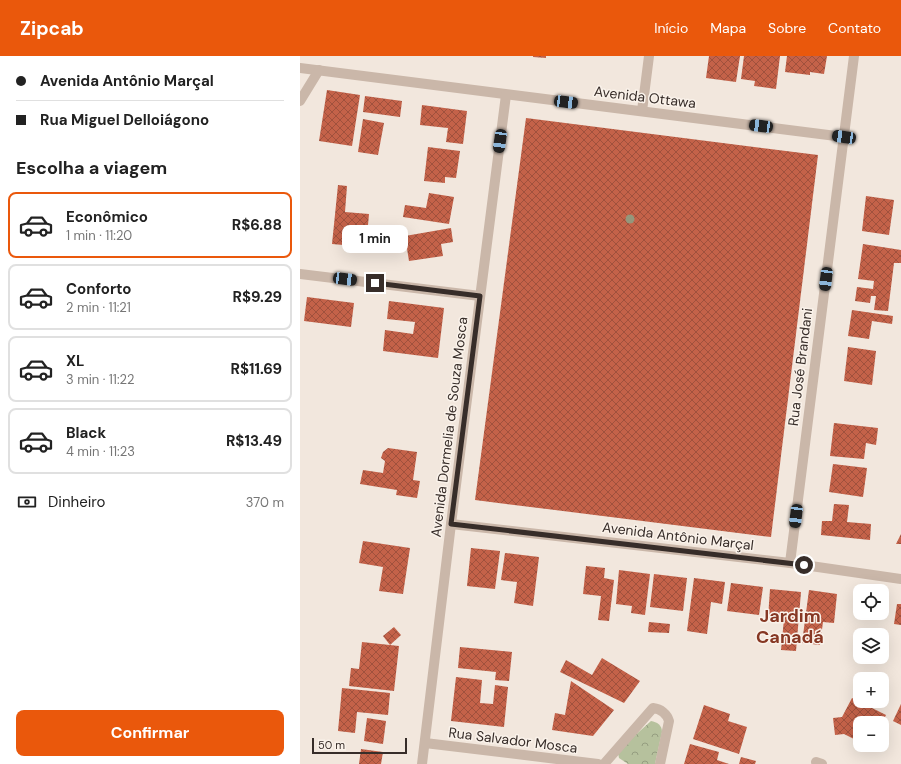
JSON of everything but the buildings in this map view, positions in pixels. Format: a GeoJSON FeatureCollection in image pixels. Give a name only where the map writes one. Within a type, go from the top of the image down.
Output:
{"type":"FeatureCollection","features":[{"type":"Feature","properties":{"kind":"street"},"geometry":{"type":"LineString","coordinates":[[642,111],[649,56]]}},
{"type":"Feature","properties":{"kind":"street","name":"Rua José Brandani"},"geometry":{"type":"LineString","coordinates":[[790,563],[854,56]]}},
{"type":"Feature","properties":{"kind":"street","name":"Avenida Ottawa"},"geometry":{"type":"LineString","coordinates":[[300,68],[844,137]]}},
{"type":"Feature","properties":{"kind":"street"},"geometry":{"type":"LineString","coordinates":[[300,101],[319,70]]}},
{"type":"Feature","properties":{"kind":"street","name":"Avenida Dormelia de Souza Mosca"},"geometry":{"type":"LineString","coordinates":[[422,764],[506,94]]}},
{"type":"Feature","properties":{"kind":"street"},"geometry":{"type":"LineString","coordinates":[[300,274],[480,296]]}},
{"type":"Feature","properties":{"kind":"street","name":"Avenida Antônio Marçal"},"geometry":{"type":"LineString","coordinates":[[451,524],[790,563],[901,579]]}},
{"type":"Feature","properties":{"kind":"street"},"geometry":{"type":"LineString","coordinates":[[604,764],[654,708],[664,712],[668,716],[669,721],[660,764]]}},
{"type":"Feature","properties":{"kind":"street","name":"Rua Salvador Mosca"},"geometry":{"type":"LineString","coordinates":[[425,743],[598,764]]}},
{"type":"Feature","properties":{"kind":"green space"},"geometry":{"type":"Polygon","coordinates":[[[651,721],[659,724],[662,730],[655,764],[628,764],[619,758],[618,753],[651,721]]]}},
{"type":"Feature","properties":{"kind":"district","name":"Jardim Canadá"},"geometry":{"type":"Point","coordinates":[790,626]}},
{"type":"Feature","properties":{"kind":"route"},"geometry":{"type":"LineString","coordinates":[[375,283],[480,296],[451,524],[804,565]]}}]}
